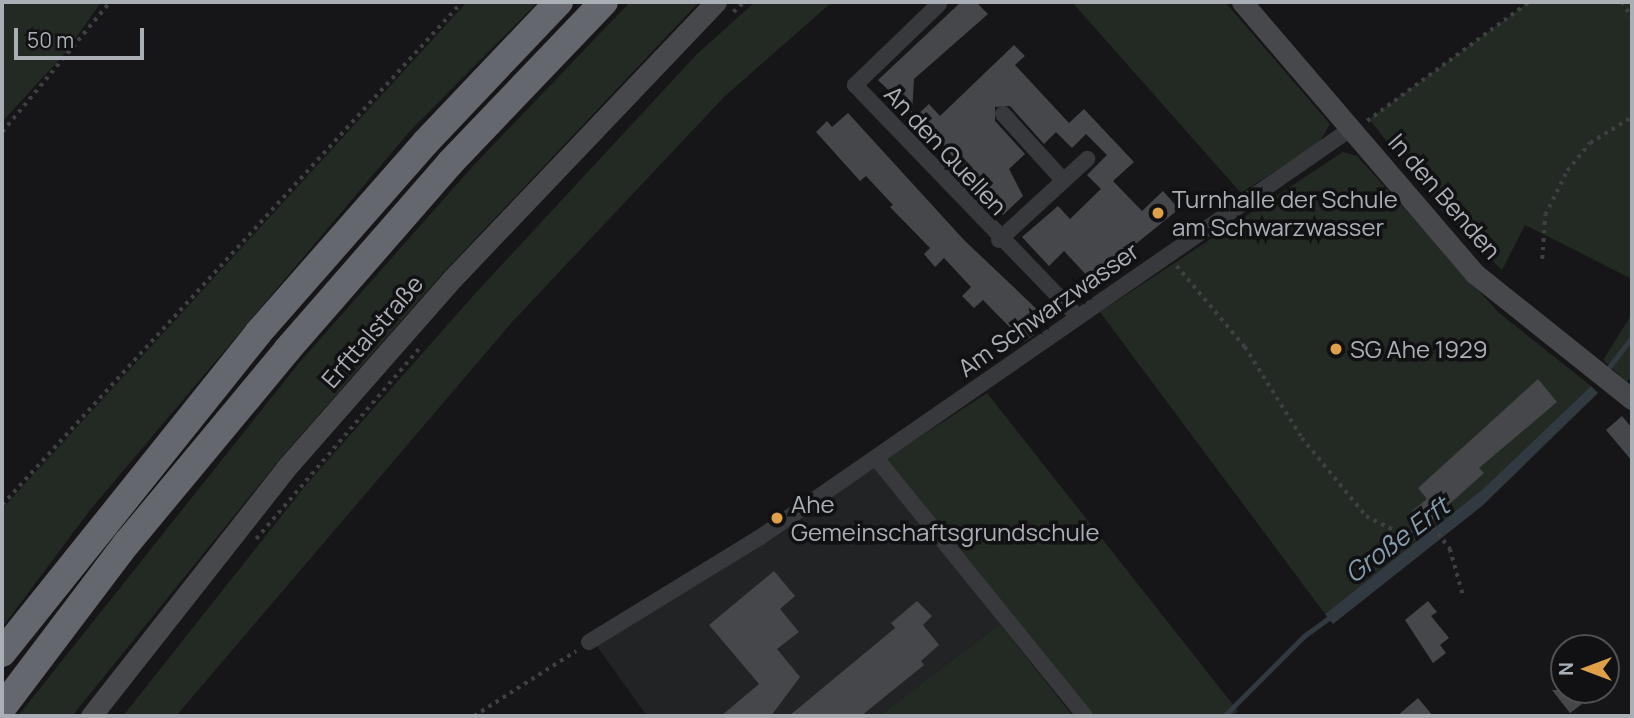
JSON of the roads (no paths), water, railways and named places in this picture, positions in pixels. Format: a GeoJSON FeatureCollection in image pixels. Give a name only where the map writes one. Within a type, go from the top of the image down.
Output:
{"type":"FeatureCollection","features":[{"type":"Feature","properties":{"kind":"highway"},"geometry":{"type":"LineString","coordinates":[[2,653],[259,332],[425,143],[559,2]]}},
{"type":"Feature","properties":{"kind":"highway"},"geometry":{"type":"LineString","coordinates":[[2,708],[128,543],[287,350],[450,163],[604,2]]}},
{"type":"Feature","properties":{"kind":"main road","name":"In den Benden"},"geometry":{"type":"LineString","coordinates":[[1242,2],[1474,273],[1632,399]]}},
{"type":"Feature","properties":{"kind":"main road","name":"Erfttalstraße"},"geometry":{"type":"LineString","coordinates":[[91,716],[286,468],[452,279],[722,10]]}},
{"type":"Feature","properties":{"kind":"street","name":"An den Quellen"},"geometry":{"type":"LineString","coordinates":[[939,4],[855,85],[999,240],[1077,316]]}},
{"type":"Feature","properties":{"kind":"street"},"geometry":{"type":"LineString","coordinates":[[1003,114],[1063,180]]}},
{"type":"Feature","properties":{"kind":"street","name":"Am Schwarzwasser"},"geometry":{"type":"LineString","coordinates":[[589,642],[876,458],[1077,316],[1352,128]]}},
{"type":"Feature","properties":{"kind":"street","name":"An den Quellen"},"geometry":{"type":"LineString","coordinates":[[999,240],[1087,159]]}},
{"type":"Feature","properties":{"kind":"street"},"geometry":{"type":"LineString","coordinates":[[876,458],[1084,716]]}},
{"type":"Feature","properties":{"kind":"waterway","name":"Große Erft"},"geometry":{"type":"LineString","coordinates":[[1610,366],[1632,337]]}},
{"type":"Feature","properties":{"kind":"waterway","name":"Große Erft"},"geometry":{"type":"LineString","coordinates":[[1224,716],[1304,636],[1334,614]]}},
{"type":"Feature","properties":{"kind":"place","name":"Turnhalle der Schule am Schwarzwasser"},"geometry":{"type":"Point","coordinates":[1158,213]}},
{"type":"Feature","properties":{"kind":"place","name":"SG Ahe 1929"},"geometry":{"type":"Point","coordinates":[1336,349]}},
{"type":"Feature","properties":{"kind":"place","name":"Ahe Gemeinschaftsgrundschule"},"geometry":{"type":"Point","coordinates":[777,518]}}]}
